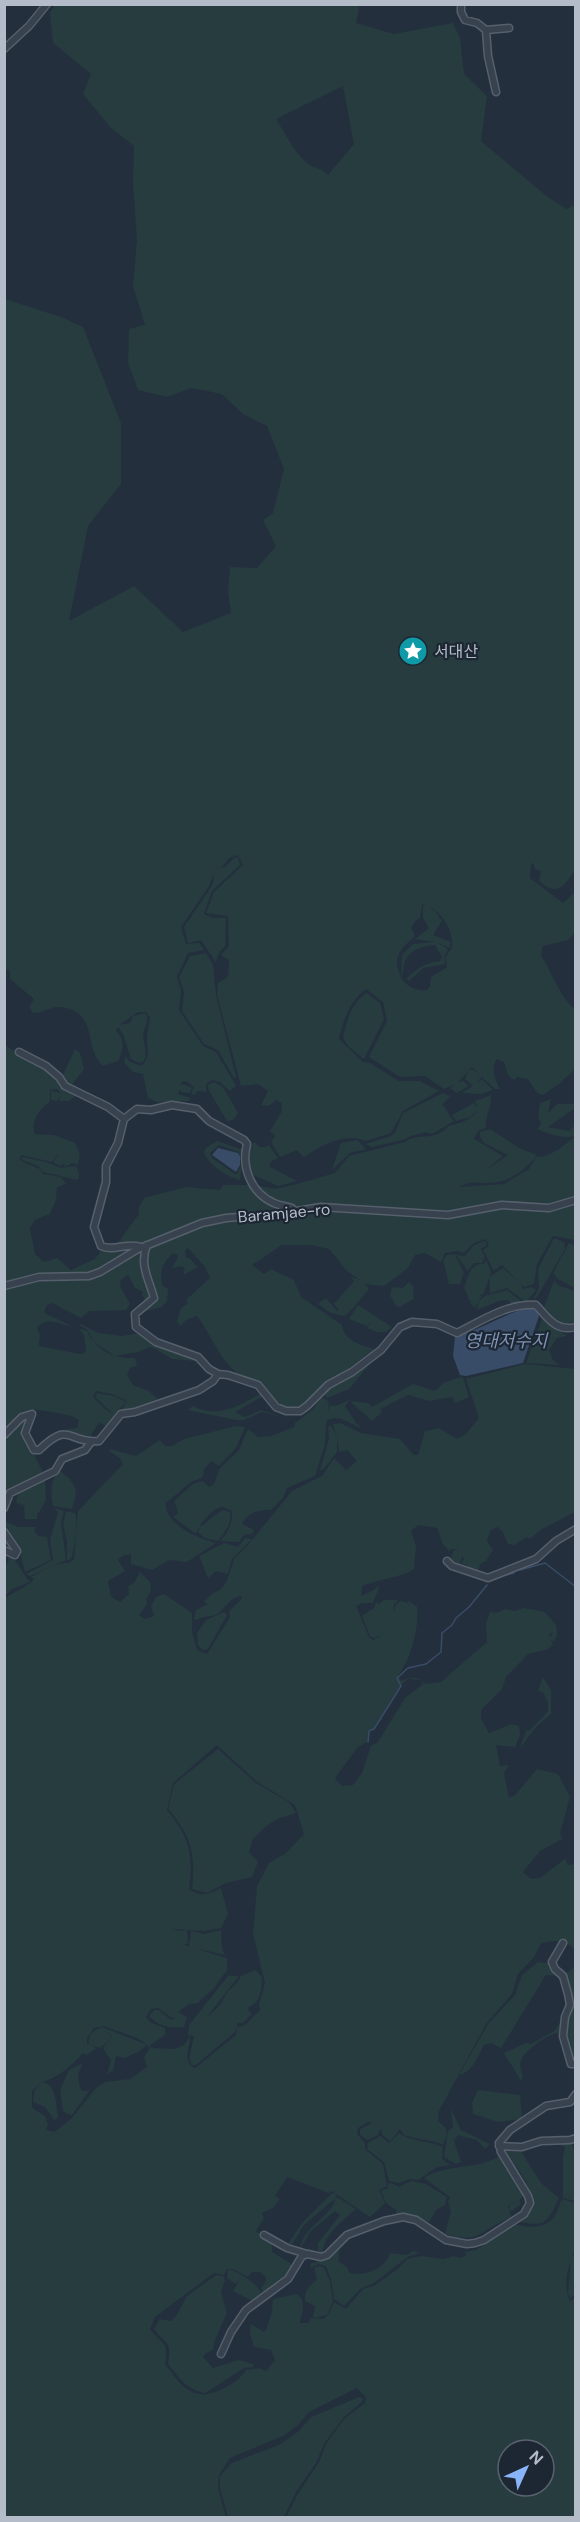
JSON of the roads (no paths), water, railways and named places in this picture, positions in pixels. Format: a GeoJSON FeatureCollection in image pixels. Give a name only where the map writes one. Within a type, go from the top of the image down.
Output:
{"type":"FeatureCollection","features":[{"type":"Feature","properties":{"kind":"street"},"geometry":{"type":"LineString","coordinates":[[4,49],[29,26],[47,4]]}},
{"type":"Feature","properties":{"kind":"street"},"geometry":{"type":"LineString","coordinates":[[461,4],[461,12],[465,20],[477,23],[486,30],[509,28]]}},
{"type":"Feature","properties":{"kind":"street"},"geometry":{"type":"LineString","coordinates":[[486,30],[488,56],[496,92]]}},
{"type":"Feature","properties":{"kind":"street"},"geometry":{"type":"LineString","coordinates":[[19,1052],[46,1066],[59,1077],[65,1086],[108,1107],[124,1119]]}},
{"type":"Feature","properties":{"kind":"street"},"geometry":{"type":"LineString","coordinates":[[293,1211],[292,1208],[269,1201],[251,1184],[246,1160],[248,1144],[244,1140],[209,1121],[197,1109],[172,1105],[151,1110],[137,1109],[124,1119],[118,1143],[106,1166],[106,1182],[94,1227],[101,1246],[105,1248],[132,1244],[145,1246],[143,1260],[154,1298],[135,1314],[136,1327],[156,1342],[198,1357],[209,1369],[218,1374],[228,1374],[258,1385],[276,1407],[286,1411],[300,1411],[327,1385],[352,1372],[381,1350],[400,1327],[412,1322],[437,1324],[457,1333],[497,1313],[528,1304],[536,1305],[556,1326],[566,1329],[576,1327]]}},
{"type":"Feature","properties":{"kind":"street","name":"Baramjae-ro"},"geometry":{"type":"LineString","coordinates":[[4,1286],[39,1277],[89,1276],[145,1246],[202,1224],[226,1218],[321,1207],[448,1215],[502,1205],[549,1208],[576,1200]]}},
{"type":"Feature","properties":{"kind":"street"},"geometry":{"type":"LineString","coordinates":[[4,1435],[15,1423],[32,1414],[25,1433],[34,1450],[39,1450],[54,1436],[61,1434],[99,1442],[121,1414],[135,1412],[199,1390],[218,1374]]}},
{"type":"Feature","properties":{"kind":"street"},"geometry":{"type":"LineString","coordinates":[[4,1508],[10,1493],[55,1471],[62,1459],[85,1450],[92,1442]]}},
{"type":"Feature","properties":{"kind":"street"},"geometry":{"type":"LineString","coordinates":[[447,1561],[452,1566],[488,1578],[536,1558],[556,1541],[576,1529]]}},
{"type":"Feature","properties":{"kind":"street"},"geometry":{"type":"LineString","coordinates":[[4,1532],[17,1551],[15,1555],[4,1550]]}},
{"type":"Feature","properties":{"kind":"street"},"geometry":{"type":"LineString","coordinates":[[563,1943],[552,1962],[555,1969],[563,1976],[568,1994],[570,2005],[565,2017],[563,2036],[571,2064],[576,2064]]}},
{"type":"Feature","properties":{"kind":"street"},"geometry":{"type":"LineString","coordinates":[[264,2235],[287,2248],[317,2258],[327,2255],[347,2235],[384,2221],[403,2217],[416,2220],[446,2240],[467,2244],[484,2240],[524,2214],[530,2203],[499,2146],[501,2139],[546,2106],[570,2102],[576,2094]]}},
{"type":"Feature","properties":{"kind":"street"},"geometry":{"type":"LineString","coordinates":[[499,2146],[522,2147],[541,2141],[576,2138]]}},
{"type":"Feature","properties":{"kind":"street"},"geometry":{"type":"LineString","coordinates":[[221,2354],[231,2331],[246,2310],[288,2279],[296,2262],[308,2254]]}},
{"type":"Feature","properties":{"kind":"water"},"geometry":{"type":"Polygon","coordinates":[[[218,1148],[238,1153],[240,1165],[236,1172],[212,1155],[218,1148]]]}},
{"type":"Feature","properties":{"kind":"water","name":"영대저수지"},"geometry":{"type":"Polygon","coordinates":[[[528,1307],[535,1308],[539,1316],[523,1363],[466,1376],[460,1375],[453,1356],[455,1337],[528,1307]]]}},
{"type":"Feature","properties":{"kind":"waterway"},"geometry":{"type":"LineString","coordinates":[[520,1570],[545,1563],[576,1587]]}},
{"type":"Feature","properties":{"kind":"waterway"},"geometry":{"type":"LineString","coordinates":[[501,1576],[514,1573]]}},
{"type":"Feature","properties":{"kind":"waterway"},"geometry":{"type":"LineString","coordinates":[[368,1742],[369,1731],[374,1729],[401,1686],[397,1678],[408,1668],[426,1664],[441,1652],[442,1633],[469,1607],[487,1585]]}},
{"type":"Feature","properties":{"kind":"place","name":"서대산"},"geometry":{"type":"Point","coordinates":[413,651]}}]}
